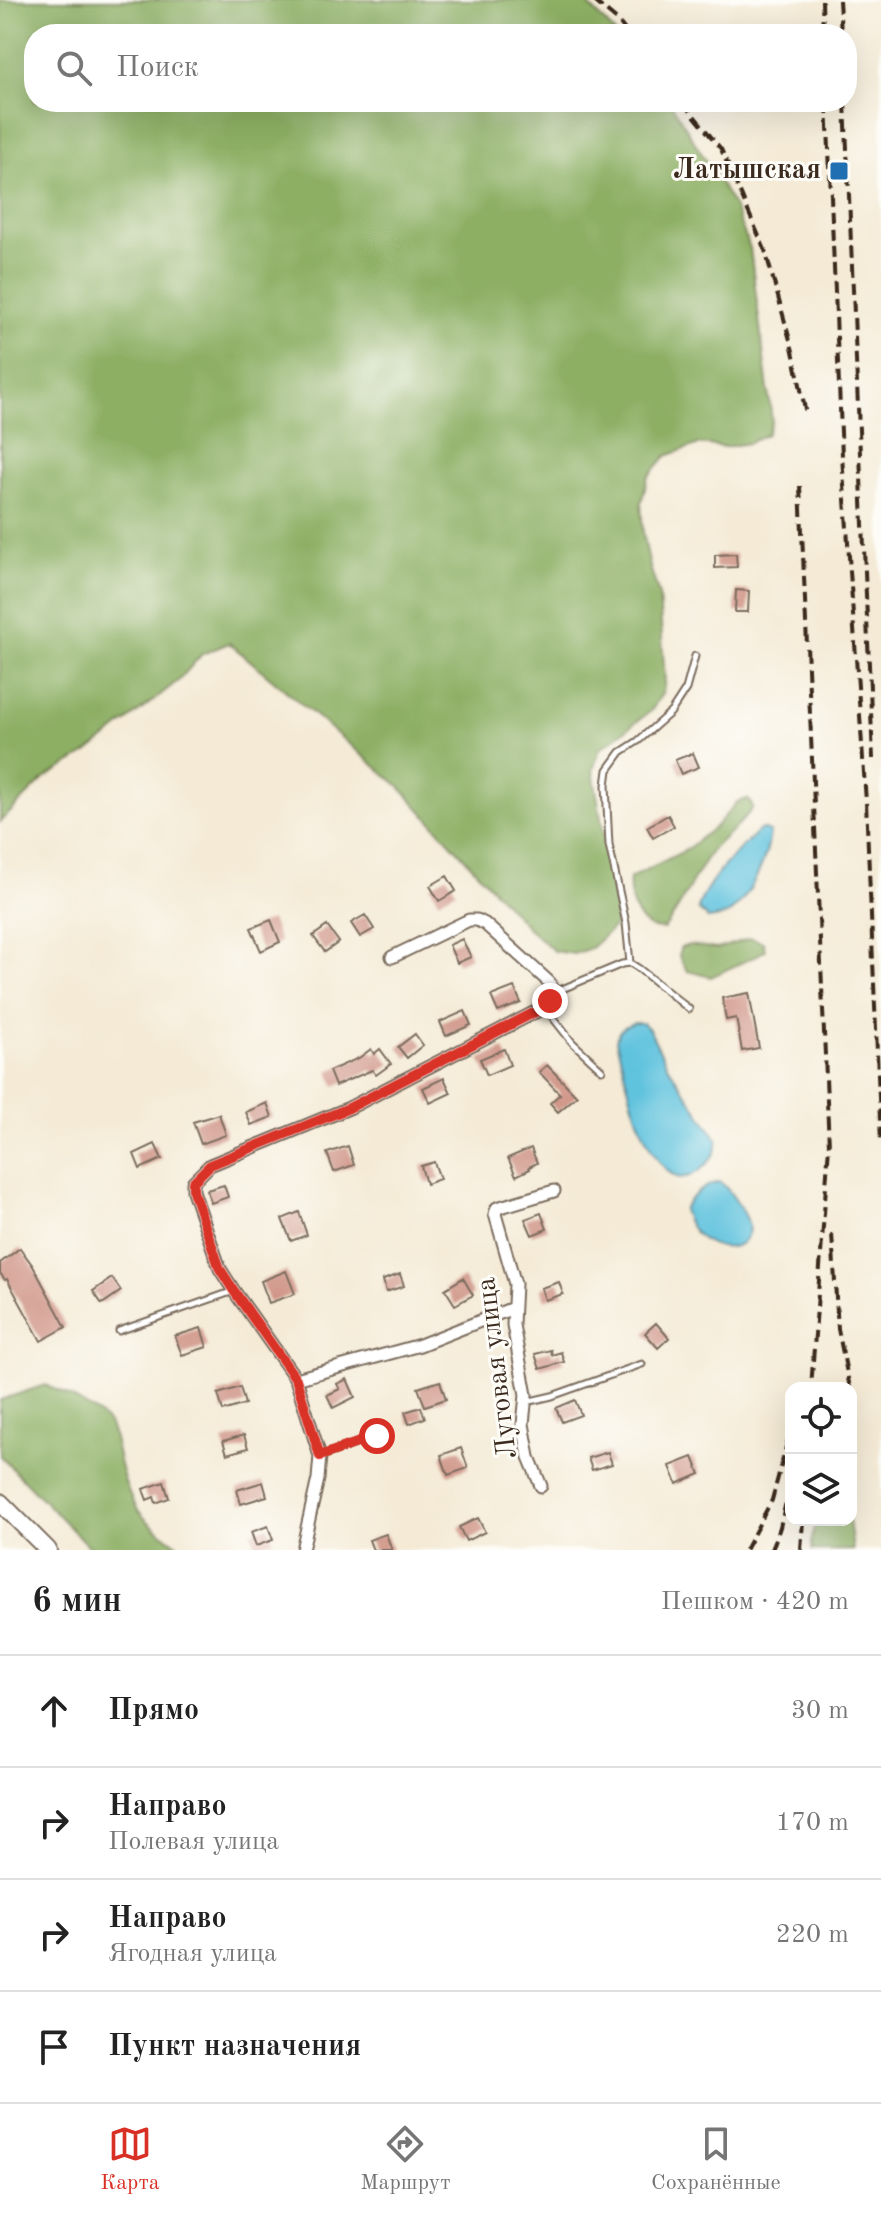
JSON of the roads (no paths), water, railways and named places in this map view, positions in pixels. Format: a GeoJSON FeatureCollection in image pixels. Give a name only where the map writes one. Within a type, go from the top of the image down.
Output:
{"type":"FeatureCollection","features":[{"type":"Feature","properties":{"kind":"main road"},"geometry":{"type":"LineString","coordinates":[[0,1502],[48,1550]]}},
{"type":"Feature","properties":{"kind":"street"},"geometry":{"type":"LineString","coordinates":[[302,1550],[320,1456],[296,1379],[220,1269],[193,1191],[193,1182],[210,1165],[349,1108],[545,1007],[554,993],[549,982],[477,920],[469,920],[392,957]]}},
{"type":"Feature","properties":{"kind":"street","name":"Луговая улица"},"geometry":{"type":"LineString","coordinates":[[541,1486],[529,1457],[523,1424],[526,1402],[523,1372],[513,1325],[515,1284],[495,1214],[497,1208],[505,1204],[554,1191]]}},
{"type":"Feature","properties":{"kind":"street"},"geometry":{"type":"LineString","coordinates":[[296,1379],[420,1345],[513,1308]]}},
{"type":"Feature","properties":{"kind":"lane"},"geometry":{"type":"LineString","coordinates":[[630,963],[626,923],[609,845],[608,770],[621,752],[671,712],[686,689],[695,656]]}},
{"type":"Feature","properties":{"kind":"lane"},"geometry":{"type":"LineString","coordinates":[[554,993],[630,963],[689,1009]]}},
{"type":"Feature","properties":{"kind":"lane"},"geometry":{"type":"LineString","coordinates":[[545,1007],[572,1042],[602,1070]]}},
{"type":"Feature","properties":{"kind":"lane"},"geometry":{"type":"LineString","coordinates":[[119,1331],[234,1291]]}},
{"type":"Feature","properties":{"kind":"lane"},"geometry":{"type":"LineString","coordinates":[[526,1402],[642,1364]]}},
{"type":"Feature","properties":{"kind":"lane"},"geometry":{"type":"LineString","coordinates":[[320,1456],[377,1436]]}},
{"type":"Feature","properties":{"kind":"water"},"geometry":{"type":"Polygon","coordinates":[[[761,829],[770,832],[761,866],[750,889],[726,915],[708,919],[698,909],[708,887],[761,829]]]}},
{"type":"Feature","properties":{"kind":"water"},"geometry":{"type":"Polygon","coordinates":[[[634,1023],[643,1023],[649,1029],[667,1065],[717,1139],[711,1159],[691,1175],[677,1177],[668,1171],[642,1130],[616,1041],[622,1029],[634,1023]]]}},
{"type":"Feature","properties":{"kind":"water"},"geometry":{"type":"Polygon","coordinates":[[[720,1182],[740,1207],[748,1223],[748,1235],[741,1243],[730,1247],[703,1240],[691,1228],[683,1210],[698,1192],[720,1182]]]}},
{"type":"Feature","properties":{"kind":"railway"},"geometry":{"type":"LineString","coordinates":[[593,0],[620,24]]}},
{"type":"Feature","properties":{"kind":"railway"},"geometry":{"type":"LineString","coordinates":[[822,0],[823,24]]}},
{"type":"Feature","properties":{"kind":"railway"},"geometry":{"type":"LineString","coordinates":[[839,0],[840,24]]}},
{"type":"Feature","properties":{"kind":"railway"},"geometry":{"type":"LineString","coordinates":[[691,112],[721,149],[765,250],[793,351],[806,414]]}},
{"type":"Feature","properties":{"kind":"railway"},"geometry":{"type":"LineString","coordinates":[[827,112],[842,456],[866,802],[881,1143]]}},
{"type":"Feature","properties":{"kind":"railway"},"geometry":{"type":"LineString","coordinates":[[845,112],[873,759]]}},
{"type":"Feature","properties":{"kind":"railway"},"geometry":{"type":"LineString","coordinates":[[800,486],[829,1146],[811,1382]]}},
{"type":"Feature","properties":{"kind":"railway"},"geometry":{"type":"LineString","coordinates":[[832,1234],[838,1329],[849,1382]]}},
{"type":"Feature","properties":{"kind":"railway"},"geometry":{"type":"LineString","coordinates":[[745,1550],[772,1500],[785,1451]]}},
{"type":"Feature","properties":{"kind":"railway"},"geometry":{"type":"LineString","coordinates":[[772,1550],[785,1506]]}},
{"type":"Feature","properties":{"kind":"railway"},"geometry":{"type":"LineString","coordinates":[[801,1550],[803,1526]]}},
{"type":"Feature","properties":{"kind":"place","name":"Латышская"},"geometry":{"type":"Point","coordinates":[839,171]}}]}
